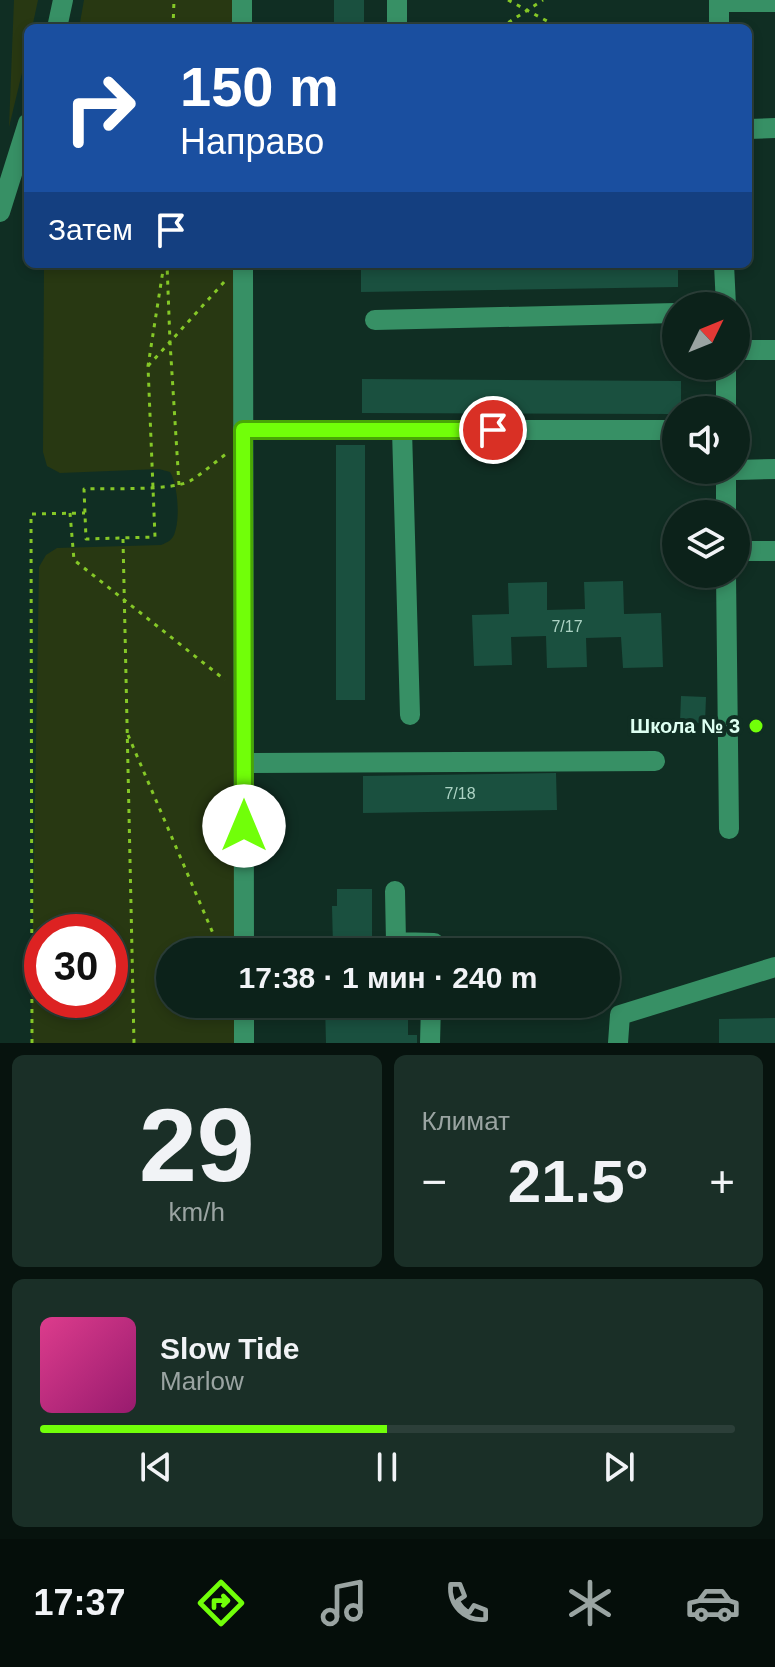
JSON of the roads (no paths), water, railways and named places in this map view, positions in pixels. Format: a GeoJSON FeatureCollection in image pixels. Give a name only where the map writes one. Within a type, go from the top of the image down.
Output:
{"type":"FeatureCollection","features":[{"type":"Feature","properties":{"kind":"street"},"geometry":{"type":"LineString","coordinates":[[58,24],[63,0]]}},
{"type":"Feature","properties":{"kind":"street"},"geometry":{"type":"LineString","coordinates":[[242,0],[242,24]]}},
{"type":"Feature","properties":{"kind":"street"},"geometry":{"type":"LineString","coordinates":[[397,0],[397,24]]}},
{"type":"Feature","properties":{"kind":"street"},"geometry":{"type":"LineString","coordinates":[[719,24],[719,1],[775,2]]}},
{"type":"Feature","properties":{"kind":"street"},"geometry":{"type":"LineString","coordinates":[[752,129],[775,128]]}},
{"type":"Feature","properties":{"kind":"street"},"geometry":{"type":"LineString","coordinates":[[0,212],[24,136]]}},
{"type":"Feature","properties":{"kind":"street"},"geometry":{"type":"LineString","coordinates":[[724,268],[725,292]]}},
{"type":"Feature","properties":{"kind":"street"},"geometry":{"type":"LineString","coordinates":[[237,270],[243,436],[244,938]]}},
{"type":"Feature","properties":{"kind":"street"},"geometry":{"type":"LineString","coordinates":[[375,320],[662,313]]}},
{"type":"Feature","properties":{"kind":"street"},"geometry":{"type":"LineString","coordinates":[[750,350],[775,350]]}},
{"type":"Feature","properties":{"kind":"street"},"geometry":{"type":"LineString","coordinates":[[243,436],[402,430],[662,430]]}},
{"type":"Feature","properties":{"kind":"street"},"geometry":{"type":"LineString","coordinates":[[402,430],[410,715]]}},
{"type":"Feature","properties":{"kind":"street"},"geometry":{"type":"LineString","coordinates":[[750,470],[775,469]]}},
{"type":"Feature","properties":{"kind":"street"},"geometry":{"type":"LineString","coordinates":[[750,551],[775,551]]}},
{"type":"Feature","properties":{"kind":"street"},"geometry":{"type":"LineString","coordinates":[[726,588],[729,829]]}},
{"type":"Feature","properties":{"kind":"street"},"geometry":{"type":"LineString","coordinates":[[244,763],[655,761]]}},
{"type":"Feature","properties":{"kind":"street"},"geometry":{"type":"LineString","coordinates":[[395,891],[396,938]]}},
{"type":"Feature","properties":{"kind":"street"},"geometry":{"type":"LineString","coordinates":[[618,1043],[620,1015],[775,967]]}},
{"type":"Feature","properties":{"kind":"street"},"geometry":{"type":"LineString","coordinates":[[244,1018],[244,1043]]}},
{"type":"Feature","properties":{"kind":"street"},"geometry":{"type":"LineString","coordinates":[[430,1043],[431,1018]]}},
{"type":"Feature","properties":{"kind":"place","name":"Школа № 3"},"geometry":{"type":"Point","coordinates":[756,726]}}]}
